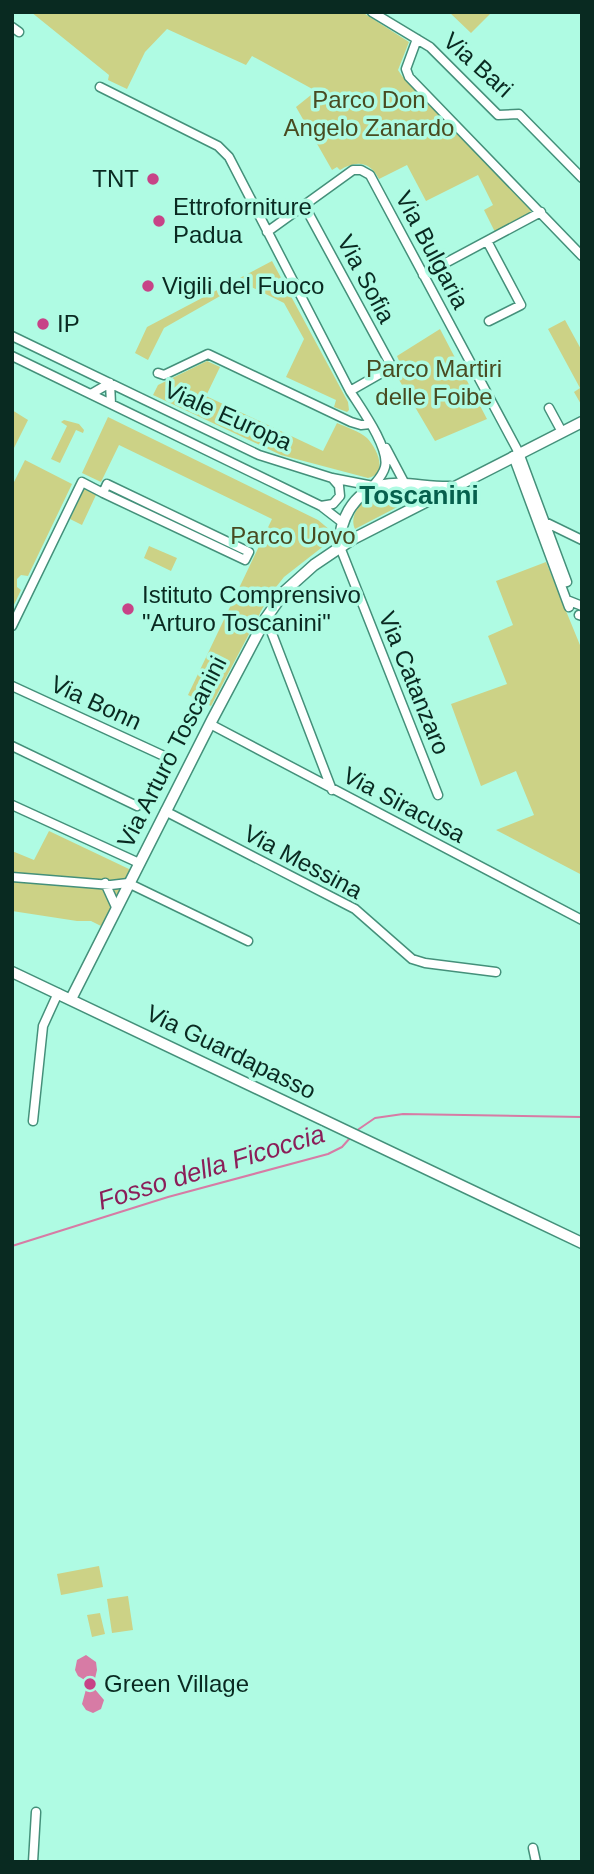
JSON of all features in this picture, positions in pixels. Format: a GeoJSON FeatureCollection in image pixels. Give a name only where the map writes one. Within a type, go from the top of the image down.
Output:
{"type":"FeatureCollection","features":[{"type":"Feature","properties":{"kind":"street","name":"Via Bari"},"geometry":{"type":"LineString","coordinates":[[372,12],[430,47],[498,116],[519,114],[582,178]]}},
{"type":"Feature","properties":{"kind":"street"},"geometry":{"type":"LineString","coordinates":[[417,39],[406,69],[409,76],[582,256]]}},
{"type":"Feature","properties":{"kind":"street"},"geometry":{"type":"LineString","coordinates":[[100,87],[223,150],[376,435],[386,464],[373,486],[356,500],[343,523],[340,547]]}},
{"type":"Feature","properties":{"kind":"street","name":"Via Bulgaria"},"geometry":{"type":"LineString","coordinates":[[267,232],[353,170],[367,171],[516,455]]}},
{"type":"Feature","properties":{"kind":"street","name":"Via Sofia"},"geometry":{"type":"LineString","coordinates":[[304,205],[392,367],[350,391]]}},
{"type":"Feature","properties":{"kind":"street"},"geometry":{"type":"LineString","coordinates":[[423,275],[541,212]]}},
{"type":"Feature","properties":{"kind":"street"},"geometry":{"type":"LineString","coordinates":[[487,241],[521,305],[489,321]]}},
{"type":"Feature","properties":{"kind":"street","name":"Viale Europa"},"geometry":{"type":"LineString","coordinates":[[12,336],[259,455],[332,478],[373,486]]}},
{"type":"Feature","properties":{"kind":"street"},"geometry":{"type":"LineString","coordinates":[[158,373],[164,375],[208,354],[352,423],[370,424]]}},
{"type":"Feature","properties":{"kind":"street","name":"Viale Europa"},"geometry":{"type":"LineString","coordinates":[[12,356],[321,506],[343,523]]}},
{"type":"Feature","properties":{"kind":"street"},"geometry":{"type":"LineString","coordinates":[[91,394],[110,383],[111,404]]}},
{"type":"Feature","properties":{"kind":"street"},"geometry":{"type":"LineString","coordinates":[[549,408],[562,432]]}},
{"type":"Feature","properties":{"kind":"street","name":"Via Arturo Toscanini"},"geometry":{"type":"LineString","coordinates":[[71,999],[209,724],[278,599],[295,581],[355,538],[582,422]]}},
{"type":"Feature","properties":{"kind":"street"},"geometry":{"type":"LineString","coordinates":[[376,435],[382,439],[411,496],[412,509]]}},
{"type":"Feature","properties":{"kind":"street"},"geometry":{"type":"LineString","coordinates":[[516,455],[567,582]]}},
{"type":"Feature","properties":{"kind":"street"},"geometry":{"type":"LineString","coordinates":[[516,455],[568,603],[581,612]]}},
{"type":"Feature","properties":{"kind":"street"},"geometry":{"type":"LineString","coordinates":[[321,506],[333,504],[340,496],[339,486],[332,478]]}},
{"type":"Feature","properties":{"kind":"street"},"geometry":{"type":"LineString","coordinates":[[12,626],[82,482],[103,493],[245,560],[249,552],[107,484],[103,493]]}},
{"type":"Feature","properties":{"kind":"street"},"geometry":{"type":"LineString","coordinates":[[373,486],[405,484],[453,487]]}},
{"type":"Feature","properties":{"kind":"street"},"geometry":{"type":"LineString","coordinates":[[545,522],[582,540]]}},
{"type":"Feature","properties":{"kind":"street"},"geometry":{"type":"LineString","coordinates":[[343,523],[355,538]]}},
{"type":"Feature","properties":{"kind":"street","name":"Via Catanzaro"},"geometry":{"type":"LineString","coordinates":[[340,547],[438,795]]}},
{"type":"Feature","properties":{"kind":"street"},"geometry":{"type":"LineString","coordinates":[[266,618],[332,790]]}},
{"type":"Feature","properties":{"kind":"street","name":"Via Bonn"},"geometry":{"type":"LineString","coordinates":[[12,685],[164,756]]}},
{"type":"Feature","properties":{"kind":"street","name":"Via Siracusa"},"geometry":{"type":"LineString","coordinates":[[209,724],[582,920]]}},
{"type":"Feature","properties":{"kind":"street"},"geometry":{"type":"LineString","coordinates":[[12,746],[137,806]]}},
{"type":"Feature","properties":{"kind":"street"},"geometry":{"type":"LineString","coordinates":[[12,805],[139,863]]}},
{"type":"Feature","properties":{"kind":"street","name":"Via Messina"},"geometry":{"type":"LineString","coordinates":[[165,811],[355,909],[412,959],[425,964],[496,972]]}},
{"type":"Feature","properties":{"kind":"street"},"geometry":{"type":"LineString","coordinates":[[12,877],[128,883],[248,941]]}},
{"type":"Feature","properties":{"kind":"street"},"geometry":{"type":"LineString","coordinates":[[105,883],[116,907]]}},
{"type":"Feature","properties":{"kind":"street","name":"Via Guardapasso"},"geometry":{"type":"LineString","coordinates":[[12,972],[582,1244]]}},
{"type":"Feature","properties":{"kind":"street"},"geometry":{"type":"LineString","coordinates":[[33,1121],[43,1026],[58,993]]}},
{"type":"Feature","properties":{"kind":"street"},"geometry":{"type":"LineString","coordinates":[[33,1862],[36,1812]]}},
{"type":"Feature","properties":{"kind":"street"},"geometry":{"type":"LineString","coordinates":[[533,1848],[536,1862]]}},
{"type":"Feature","properties":{"kind":"green space","name":"Parco Don Angelo Zanardo"},"geometry":{"type":"Polygon","coordinates":[[[31,12],[362,12],[409,42],[398,70],[402,76],[531,212],[495,232],[484,210],[493,205],[478,175],[426,201],[407,165],[379,179],[371,169],[362,164],[332,170],[296,107],[316,91],[252,56],[246,65],[167,29],[145,52],[127,89],[108,80],[109,75],[31,12]]]}},
{"type":"Feature","properties":{"kind":"green space"},"geometry":{"type":"Polygon","coordinates":[[[449,12],[492,12],[471,33],[449,12]]]}},
{"type":"Feature","properties":{"kind":"green space"},"geometry":{"type":"Polygon","coordinates":[[[272,261],[348,402],[347,412],[334,407],[336,400],[286,377],[304,339],[284,303],[243,283],[164,328],[148,360],[135,353],[147,327],[272,261]]]}},
{"type":"Feature","properties":{"kind":"green space"},"geometry":{"type":"Polygon","coordinates":[[[565,320],[582,351],[582,406],[574,392],[580,388],[548,329],[565,320]]]}},
{"type":"Feature","properties":{"kind":"green space","name":"Parco Martiri delle Foibe"},"geometry":{"type":"Polygon","coordinates":[[[440,329],[487,419],[435,441],[395,373],[402,368],[397,356],[440,329]]]}},
{"type":"Feature","properties":{"kind":"green space"},"geometry":{"type":"Polygon","coordinates":[[[207,361],[220,367],[206,396],[323,451],[337,423],[352,429],[367,438],[374,448],[379,460],[378,471],[368,478],[281,455],[153,395],[158,385],[207,361]]]}},
{"type":"Feature","properties":{"kind":"green space"},"geometry":{"type":"Polygon","coordinates":[[[12,410],[28,420],[12,452],[12,410]]]}},
{"type":"Feature","properties":{"kind":"green space","name":"Parco Uovo"},"geometry":{"type":"Polygon","coordinates":[[[108,417],[318,520],[330,530],[325,545],[284,577],[269,596],[211,706],[188,695],[272,519],[119,445],[101,482],[82,473],[108,417]]]}},
{"type":"Feature","properties":{"kind":"green space"},"geometry":{"type":"Polygon","coordinates":[[[64,420],[79,424],[84,430],[83,433],[76,430],[60,463],[51,459],[67,426],[61,422],[64,420]]]}},
{"type":"Feature","properties":{"kind":"green space"},"geometry":{"type":"Polygon","coordinates":[[[25,460],[72,484],[28,576],[21,575],[17,579],[17,587],[21,590],[12,609],[12,486],[25,460]]]}},
{"type":"Feature","properties":{"kind":"green space"},"geometry":{"type":"Polygon","coordinates":[[[84,489],[96,495],[82,525],[70,519],[84,489]]]}},
{"type":"Feature","properties":{"kind":"green space"},"geometry":{"type":"Polygon","coordinates":[[[392,490],[404,495],[407,502],[355,529],[354,514],[363,502],[377,493],[392,490]]]}},
{"type":"Feature","properties":{"kind":"green space"},"geometry":{"type":"Polygon","coordinates":[[[149,546],[177,558],[171,571],[144,558],[149,546]]]}},
{"type":"Feature","properties":{"kind":"green space"},"geometry":{"type":"Polygon","coordinates":[[[546,562],[582,650],[582,875],[496,830],[534,815],[516,771],[481,786],[451,704],[507,684],[488,636],[513,625],[496,581],[546,562]]]}},
{"type":"Feature","properties":{"kind":"green space"},"geometry":{"type":"Polygon","coordinates":[[[49,831],[129,869],[130,873],[103,927],[91,921],[12,911],[12,851],[34,860],[49,831]]]}},
{"type":"Feature","properties":{"kind":"green space"},"geometry":{"type":"Polygon","coordinates":[[[99,1566],[103,1587],[61,1595],[57,1574],[99,1566]]]}},
{"type":"Feature","properties":{"kind":"green space"},"geometry":{"type":"Polygon","coordinates":[[[128,1596],[133,1630],[112,1633],[107,1599],[128,1596]]]}},
{"type":"Feature","properties":{"kind":"green space"},"geometry":{"type":"Polygon","coordinates":[[[100,1613],[105,1634],[92,1637],[87,1615],[100,1613]]]}},
{"type":"Feature","properties":{"kind":"shaded area","name":"Green Village"},"geometry":{"type":"Polygon","coordinates":[[[86,1655],[96,1662],[93,1687],[104,1700],[101,1709],[93,1713],[86,1710],[82,1704],[88,1682],[78,1676],[75,1670],[77,1660],[86,1655]]]}},
{"type":"Feature","properties":{"kind":"waterway","name":"Fosso della Ficoccia"},"geometry":{"type":"LineString","coordinates":[[356,1131],[375,1118],[403,1114],[582,1117]]}},
{"type":"Feature","properties":{"kind":"waterway","name":"Fosso della Ficoccia"},"geometry":{"type":"LineString","coordinates":[[12,1246],[168,1197],[328,1154],[342,1147],[350,1138]]}},
{"type":"Feature","properties":{"kind":"place","name":"TNT"},"geometry":{"type":"Point","coordinates":[153,179]}},
{"type":"Feature","properties":{"kind":"place","name":"Ettroforniture Padua"},"geometry":{"type":"Point","coordinates":[159,221]}},
{"type":"Feature","properties":{"kind":"place","name":"Vigili del Fuoco"},"geometry":{"type":"Point","coordinates":[148,286]}},
{"type":"Feature","properties":{"kind":"place","name":"IP"},"geometry":{"type":"Point","coordinates":[43,324]}},
{"type":"Feature","properties":{"kind":"place","name":"Istituto Comprensivo \"Arturo Toscanini\""},"geometry":{"type":"Point","coordinates":[128,609]}},
{"type":"Feature","properties":{"kind":"place","name":"Green Village"},"geometry":{"type":"Point","coordinates":[90,1684]}},
{"type":"Feature","properties":{"kind":"district","name":"Toscanini"},"geometry":{"type":"Point","coordinates":[419,495]}}]}
